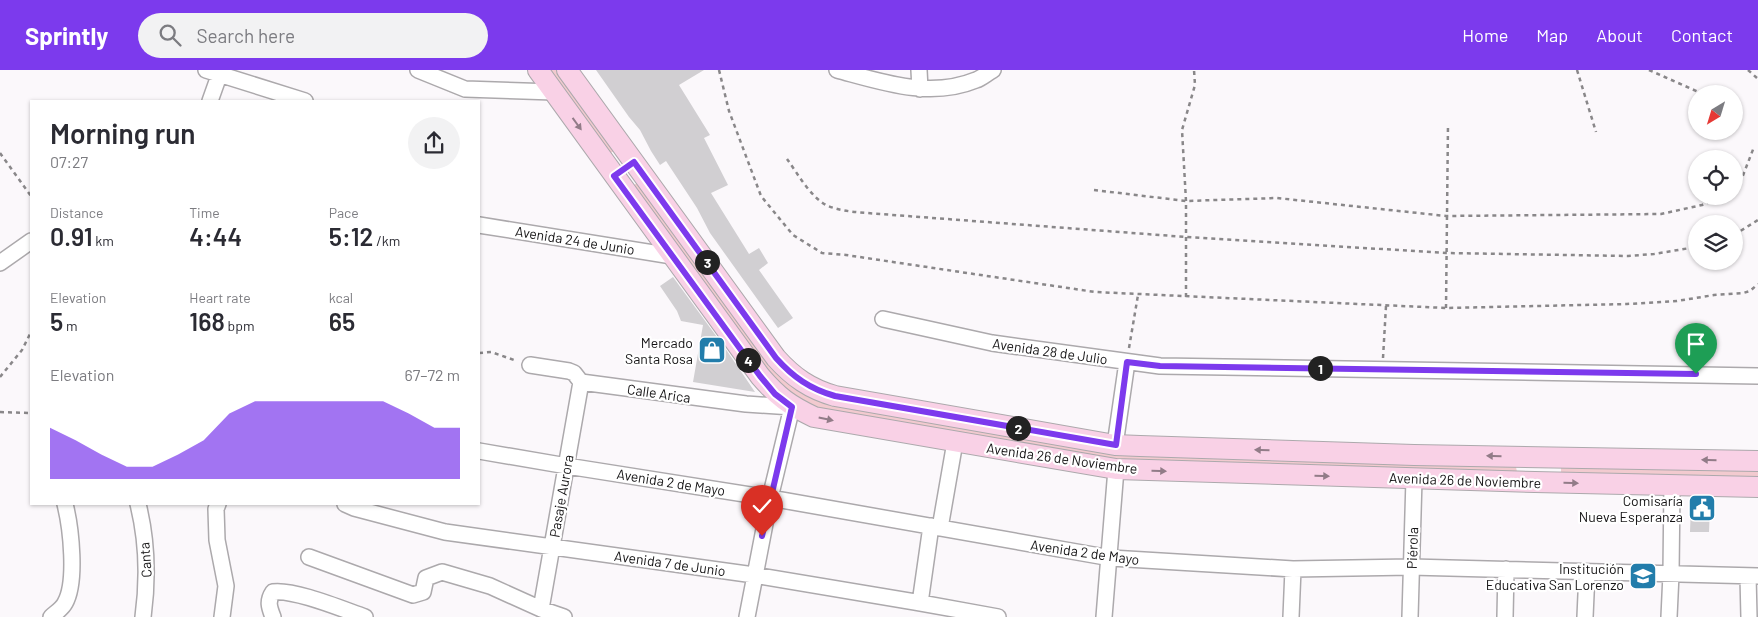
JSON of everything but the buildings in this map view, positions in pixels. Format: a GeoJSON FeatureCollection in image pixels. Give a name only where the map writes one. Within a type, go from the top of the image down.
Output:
{"type":"FeatureCollection","features":[{"type":"Feature","properties":{"kind":"main road","name":"Avenida 26 de Noviembre"},"geometry":{"type":"LineString","coordinates":[[538,70],[760,376],[775,394],[792,407],[814,417],[1116,468],[1414,479],[1758,487]]}},
{"type":"Feature","properties":{"kind":"main road","name":"Avenida 26 de Noviembre"},"geometry":{"type":"LineString","coordinates":[[567,70],[776,358],[788,372],[804,384],[820,392],[1116,445],[1534,457],[1758,461]]}},
{"type":"Feature","properties":{"kind":"main road"},"geometry":{"type":"LineString","coordinates":[[614,176],[634,162]]}},
{"type":"Feature","properties":{"kind":"main road"},"geometry":{"type":"LineString","coordinates":[[1534,457],[1534,482]]}},
{"type":"Feature","properties":{"kind":"street"},"geometry":{"type":"LineString","coordinates":[[418,70],[465,89],[554,92]]}},
{"type":"Feature","properties":{"kind":"street"},"geometry":{"type":"LineString","coordinates":[[837,70],[894,85],[920,89],[947,88],[977,80],[992,70]]}},
{"type":"Feature","properties":{"kind":"street"},"geometry":{"type":"LineString","coordinates":[[919,70],[920,89]]}},
{"type":"Feature","properties":{"kind":"street"},"geometry":{"type":"LineString","coordinates":[[210,100],[216,71],[303,100]]}},
{"type":"Feature","properties":{"kind":"street","name":"Avenida 24 de Junio"},"geometry":{"type":"LineString","coordinates":[[480,226],[672,256]]}},
{"type":"Feature","properties":{"kind":"street"},"geometry":{"type":"LineString","coordinates":[[0,263],[30,242]]}},
{"type":"Feature","properties":{"kind":"street","name":"Avenida 28 de Julio"},"geometry":{"type":"LineString","coordinates":[[883,319],[992,343],[1160,366],[1758,376]]}},
{"type":"Feature","properties":{"kind":"street"},"geometry":{"type":"LineString","coordinates":[[1116,445],[1127,362]]}},
{"type":"Feature","properties":{"kind":"street","name":"Calle Arica"},"geometry":{"type":"LineString","coordinates":[[530,365],[569,371],[574,373],[581,382],[746,404],[792,407]]}},
{"type":"Feature","properties":{"kind":"street","name":"Pasaje Aurora"},"geometry":{"type":"LineString","coordinates":[[541,609],[581,382]]}},
{"type":"Feature","properties":{"kind":"street"},"geometry":{"type":"LineString","coordinates":[[747,617],[770,498],[792,407]]}},
{"type":"Feature","properties":{"kind":"street"},"geometry":{"type":"LineString","coordinates":[[920,602],[954,442]]}},
{"type":"Feature","properties":{"kind":"street","name":"Avenida 2 de Mayo"},"geometry":{"type":"LineString","coordinates":[[480,451],[770,498],[1108,558],[1293,569],[1411,567],[1753,576]]}},
{"type":"Feature","properties":{"kind":"street"},"geometry":{"type":"LineString","coordinates":[[1104,617],[1116,468]]}},
{"type":"Feature","properties":{"kind":"street","name":"Piérola"},"geometry":{"type":"LineString","coordinates":[[1410,617],[1414,479]]}},
{"type":"Feature","properties":{"kind":"street"},"geometry":{"type":"LineString","coordinates":[[1669,617],[1672,485]]}},
{"type":"Feature","properties":{"kind":"street"},"geometry":{"type":"LineString","coordinates":[[51,617],[64,604],[69,592],[72,569],[70,524],[65,505]]}},
{"type":"Feature","properties":{"kind":"street","name":"Canta"},"geometry":{"type":"LineString","coordinates":[[138,505],[142,519],[147,577],[143,617]]}},
{"type":"Feature","properties":{"kind":"street"},"geometry":{"type":"LineString","coordinates":[[218,505],[216,509],[217,540],[226,586],[222,617]]}},
{"type":"Feature","properties":{"kind":"street","name":"Avenida 7 de Junio"},"geometry":{"type":"LineString","coordinates":[[347,505],[445,532],[754,575],[920,602],[998,617]]}},
{"type":"Feature","properties":{"kind":"street"},"geometry":{"type":"LineString","coordinates":[[309,558],[413,595],[423,592],[426,578],[442,572],[490,586],[541,609],[564,617]]}},
{"type":"Feature","properties":{"kind":"street"},"geometry":{"type":"LineString","coordinates":[[1291,617],[1293,569]]}},
{"type":"Feature","properties":{"kind":"street"},"geometry":{"type":"LineString","coordinates":[[1505,617],[1506,569]]}},
{"type":"Feature","properties":{"kind":"street"},"geometry":{"type":"LineString","coordinates":[[1585,617],[1587,572]]}},
{"type":"Feature","properties":{"kind":"street"},"geometry":{"type":"LineString","coordinates":[[1749,617],[1753,576]]}},
{"type":"Feature","properties":{"kind":"street"},"geometry":{"type":"LineString","coordinates":[[273,617],[269,607],[269,598],[273,592],[279,591],[309,598],[365,617]]}},
{"type":"Feature","properties":{"kind":"path"},"geometry":{"type":"LineString","coordinates":[[719,70],[729,111],[761,196],[792,235],[822,253],[1095,292],[1446,308],[1677,302],[1714,295],[1743,293],[1750,291],[1758,284]]}},
{"type":"Feature","properties":{"kind":"path"},"geometry":{"type":"LineString","coordinates":[[1186,297],[1186,201],[1182,130],[1195,85],[1194,70]]}},
{"type":"Feature","properties":{"kind":"path"},"geometry":{"type":"LineString","coordinates":[[1577,70],[1596,132]]}},
{"type":"Feature","properties":{"kind":"path"},"geometry":{"type":"LineString","coordinates":[[1649,70],[1688,87]]}},
{"type":"Feature","properties":{"kind":"path"},"geometry":{"type":"LineString","coordinates":[[1748,70],[1757,78]]}},
{"type":"Feature","properties":{"kind":"path"},"geometry":{"type":"LineString","coordinates":[[1446,308],[1448,124]]}},
{"type":"Feature","properties":{"kind":"path"},"geometry":{"type":"LineString","coordinates":[[1743,175],[1754,147]]}},
{"type":"Feature","properties":{"kind":"path"},"geometry":{"type":"LineString","coordinates":[[0,153],[30,195]]}},
{"type":"Feature","properties":{"kind":"path"},"geometry":{"type":"LineString","coordinates":[[787,158],[814,194],[826,205],[842,210],[1186,237],[1446,253],[1628,256],[1688,248]]}},
{"type":"Feature","properties":{"kind":"path"},"geometry":{"type":"LineString","coordinates":[[1094,190],[1186,201],[1277,198],[1446,216],[1661,214],[1704,205]]}},
{"type":"Feature","properties":{"kind":"path"},"geometry":{"type":"LineString","coordinates":[[1743,229],[1758,220]]}},
{"type":"Feature","properties":{"kind":"path"},"geometry":{"type":"LineString","coordinates":[[1127,362],[1138,294]]}},
{"type":"Feature","properties":{"kind":"path"},"geometry":{"type":"LineString","coordinates":[[1383,369],[1386,305]]}},
{"type":"Feature","properties":{"kind":"path"},"geometry":{"type":"LineString","coordinates":[[0,377],[22,350],[30,334]]}},
{"type":"Feature","properties":{"kind":"path"},"geometry":{"type":"LineString","coordinates":[[480,353],[490,352],[530,365]]}},
{"type":"Feature","properties":{"kind":"path"},"geometry":{"type":"LineString","coordinates":[[0,412],[30,412]]}},
{"type":"Feature","properties":{"kind":"shaded area"},"geometry":{"type":"Polygon","coordinates":[[[548,70],[557,70],[614,151],[609,154],[548,70]]]}},
{"type":"Feature","properties":{"kind":"shaded area"},"geometry":{"type":"Polygon","coordinates":[[[637,183],[774,370],[787,383],[800,392],[832,406],[1122,455],[1516,467],[1517,472],[1121,462],[810,406],[786,390],[769,373],[633,186],[637,183]]]}},
{"type":"Feature","properties":{"kind":"shaded area"},"geometry":{"type":"Polygon","coordinates":[[[1561,466],[1758,471],[1758,478],[1561,473],[1561,466]]]}},
{"type":"Feature","properties":{"kind":"place","name":"Mercado Santa Rosa"},"geometry":{"type":"Point","coordinates":[712,350]}},
{"type":"Feature","properties":{"kind":"place","name":"Comisaría Nueva Esperanza"},"geometry":{"type":"Point","coordinates":[1702,508]}},
{"type":"Feature","properties":{"kind":"place","name":"Institución Educativa San Lorenzo"},"geometry":{"type":"Point","coordinates":[1643,576]}},
{"type":"Feature","properties":{"kind":"route"},"geometry":{"type":"LineString","coordinates":[[762,536],[792,407],[775,394],[760,376],[614,176],[634,162],[788,372],[804,384],[820,392],[835,396],[1116,445],[1127,362],[1160,366],[1696,374]]}}]}
